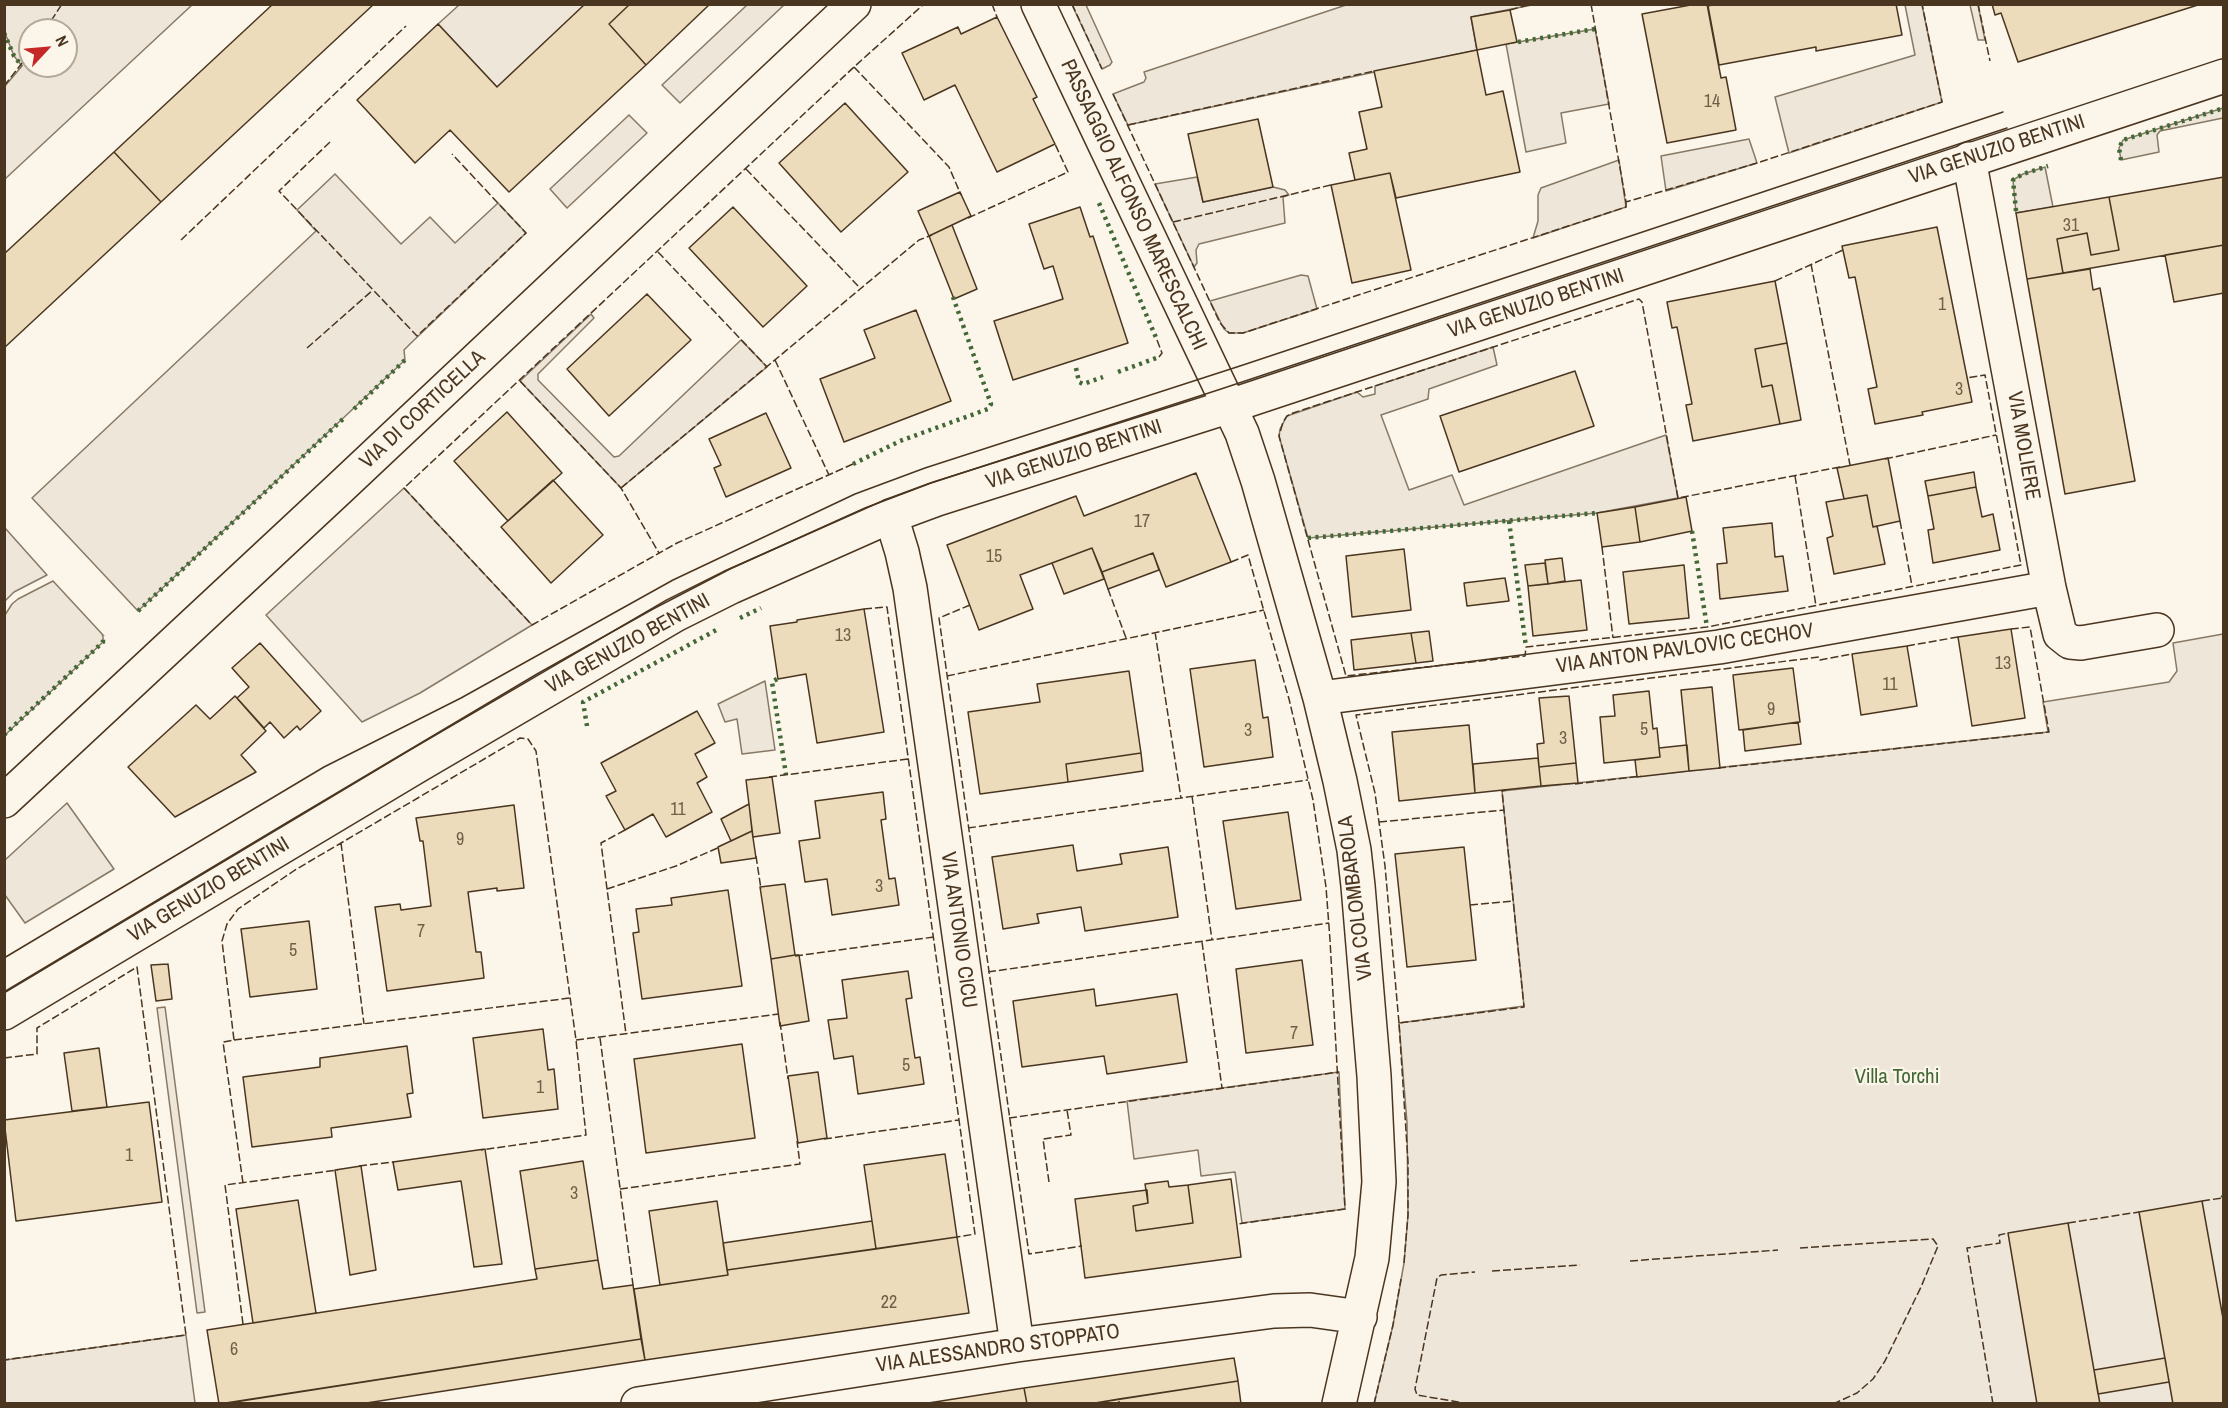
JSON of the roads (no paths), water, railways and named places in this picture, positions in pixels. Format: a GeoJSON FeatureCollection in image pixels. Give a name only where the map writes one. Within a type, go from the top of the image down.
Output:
{"type":"FeatureCollection","features":[{"type":"Feature","properties":{"kind":"street","name":"PASSAGGIO ALFONSO MARESCALCHI"},"geometry":{"type":"LineString","coordinates":[[1038,4],[1186,319],[1230,406]]}},
{"type":"Feature","properties":{"kind":"street","name":"VIA DI CORTICELLA"},"geometry":{"type":"LineString","coordinates":[[4,801],[341,488],[847,9]]}},
{"type":"Feature","properties":{"kind":"street","name":"VIA GENUZIO BENTINI"},"geometry":{"type":"LineString","coordinates":[[4,1013],[675,615],[731,587],[891,516],[937,499],[1230,406],[2223,76]]}},
{"type":"Feature","properties":{"kind":"street","name":"VIA MOLIERE"},"geometry":{"type":"LineString","coordinates":[[1969,159],[2049,588],[2060,634],[2070,642],[2081,643],[2157,630]]}},
{"type":"Feature","properties":{"kind":"street","name":"VIA COLOMBAROLA"},"geometry":{"type":"LineString","coordinates":[[1230,406],[1258,481],[1320,698],[1354,849],[1374,1076],[1379,1182],[1372,1258],[1339,1404]]}},
{"type":"Feature","properties":{"kind":"street","name":"VIA ANTONIO CICU"},"geometry":{"type":"LineString","coordinates":[[891,516],[910,588],[1017,1345]]}},
{"type":"Feature","properties":{"kind":"street","name":"VIA ANTON PAVLOVIC CECHOV"},"geometry":{"type":"LineString","coordinates":[[1320,698],[1719,647],[2049,588]]}},
{"type":"Feature","properties":{"kind":"street","name":"VIA ALESSANDRO STOPPATO"},"geometry":{"type":"LineString","coordinates":[[638,1404],[1017,1345],[1292,1310],[1360,1317]]}},
{"type":"Feature","properties":{"kind":"tram line"},"geometry":{"type":"LineString","coordinates":[[4,958],[324,767],[461,698],[673,580],[855,494],[925,468],[1243,365],[2003,112]]}},
{"type":"Feature","properties":{"kind":"tram line"},"geometry":{"type":"LineString","coordinates":[[4,992],[537,674],[730,569],[865,508],[931,483],[2007,128]]}},
{"type":"Feature","properties":{"kind":"park label","name":"Villa Torchi"},"geometry":{"type":"Point","coordinates":[1897,1077]}}]}
